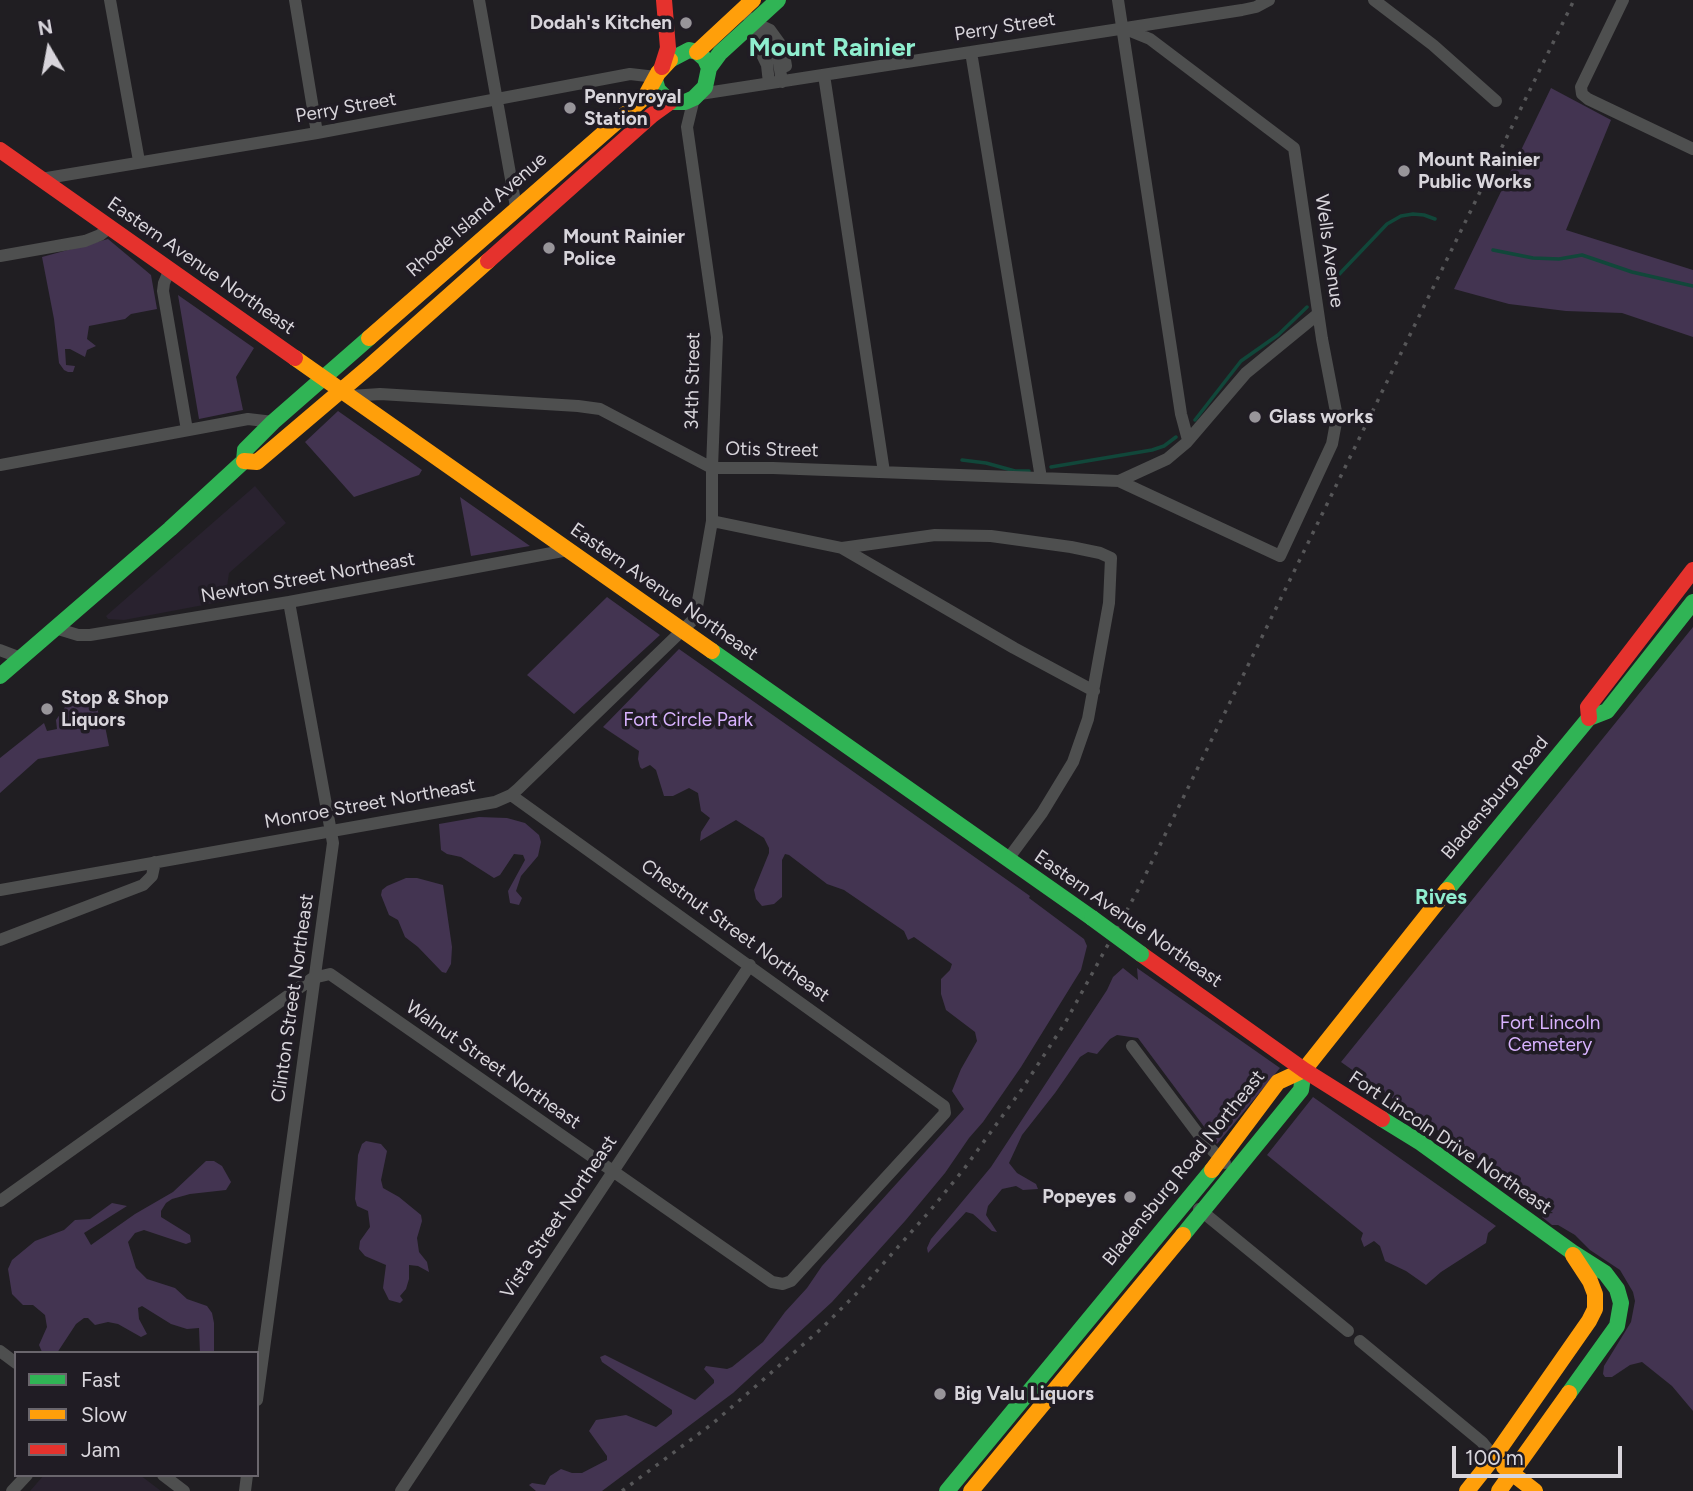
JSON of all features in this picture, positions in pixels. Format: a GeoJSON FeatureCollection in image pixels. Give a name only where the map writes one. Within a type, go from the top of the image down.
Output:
{"type":"FeatureCollection","features":[{"type":"Feature","properties":{"kind":"main road"},"geometry":{"type":"LineString","coordinates":[[658,75],[675,56],[693,51],[749,11],[778,0]]}},
{"type":"Feature","properties":{"kind":"main road"},"geometry":{"type":"LineString","coordinates":[[665,7],[673,31],[705,59],[709,71]]}},
{"type":"Feature","properties":{"kind":"main road"},"geometry":{"type":"LineString","coordinates":[[665,7],[668,48],[658,75],[658,90],[672,103]]}},
{"type":"Feature","properties":{"kind":"main road"},"geometry":{"type":"LineString","coordinates":[[0,676],[244,461],[257,462],[345,393],[652,115],[672,103],[697,96],[720,53],[749,11]]}},
{"type":"Feature","properties":{"kind":"main road","name":"Rhode Island Avenue"},"geometry":{"type":"LineString","coordinates":[[244,461],[245,450],[273,422],[645,97],[658,75]]}},
{"type":"Feature","properties":{"kind":"main road","name":"Eastern Avenue Northeast"},"geometry":{"type":"LineString","coordinates":[[0,149],[1304,1070]]}},
{"type":"Feature","properties":{"kind":"main road","name":"Bladensburg Road"},"geometry":{"type":"LineString","coordinates":[[1589,718],[1588,707],[1693,570]]}},
{"type":"Feature","properties":{"kind":"main road","name":"Bladensburg Road"},"geometry":{"type":"LineString","coordinates":[[1304,1070],[1398,949],[1589,718],[1607,711],[1693,602]]}},
{"type":"Feature","properties":{"kind":"main road","name":"Bladensburg Road Northeast"},"geometry":{"type":"LineString","coordinates":[[947,1491],[1221,1158],[1278,1082],[1304,1070]]}},
{"type":"Feature","properties":{"kind":"main road","name":"Bladensburg Road Northeast"},"geometry":{"type":"LineString","coordinates":[[971,1491],[1301,1090],[1304,1070]]}},
{"type":"Feature","properties":{"kind":"main road","name":"Fort Lincoln Drive Northeast"},"geometry":{"type":"LineString","coordinates":[[1304,1070],[1421,1143],[1605,1273],[1617,1289],[1621,1303],[1617,1326],[1499,1491]]}},
{"type":"Feature","properties":{"kind":"main road","name":"Fort Lincoln Drive Northeast"},"geometry":{"type":"LineString","coordinates":[[1466,1491],[1494,1457],[1595,1309],[1595,1294],[1590,1281],[1581,1271],[1572,1252]]}},
{"type":"Feature","properties":{"kind":"main road"},"geometry":{"type":"LineString","coordinates":[[1138,1258],[1153,1270]]}},
{"type":"Feature","properties":{"kind":"main road"},"geometry":{"type":"LineString","coordinates":[[1494,1457],[1511,1475],[1535,1491]]}},
{"type":"Feature","properties":{"kind":"street"},"geometry":{"type":"LineString","coordinates":[[110,0],[139,162]]}},
{"type":"Feature","properties":{"kind":"street"},"geometry":{"type":"LineString","coordinates":[[295,0],[317,133]]}},
{"type":"Feature","properties":{"kind":"street"},"geometry":{"type":"LineString","coordinates":[[479,0],[516,207]]}},
{"type":"Feature","properties":{"kind":"street"},"geometry":{"type":"LineString","coordinates":[[1118,0],[1181,414],[1188,440]]}},
{"type":"Feature","properties":{"kind":"street","name":"Perry Street"},"geometry":{"type":"LineString","coordinates":[[697,96],[1242,10],[1269,0]]}},
{"type":"Feature","properties":{"kind":"street"},"geometry":{"type":"LineString","coordinates":[[1374,0],[1433,46],[1496,101]]}},
{"type":"Feature","properties":{"kind":"street"},"geometry":{"type":"LineString","coordinates":[[1623,0],[1581,87],[1582,94],[1693,149]]}},
{"type":"Feature","properties":{"kind":"street"},"geometry":{"type":"LineString","coordinates":[[749,11],[774,51],[779,63],[780,82]]}},
{"type":"Feature","properties":{"kind":"street","name":"Wells Avenue"},"geometry":{"type":"LineString","coordinates":[[1119,481],[1280,556],[1332,444],[1337,417],[1318,314],[1294,148],[1150,39],[1124,28]]}},
{"type":"Feature","properties":{"kind":"street"},"geometry":{"type":"LineString","coordinates":[[971,51],[1041,478]]}},
{"type":"Feature","properties":{"kind":"street","name":"Perry Street"},"geometry":{"type":"LineString","coordinates":[[709,71],[730,85],[745,87]]}},
{"type":"Feature","properties":{"kind":"street","name":"Perry Street"},"geometry":{"type":"LineString","coordinates":[[41,179],[317,133],[630,74],[658,75]]}},
{"type":"Feature","properties":{"kind":"street"},"geometry":{"type":"LineString","coordinates":[[824,75],[884,472]]}},
{"type":"Feature","properties":{"kind":"street","name":"34th Street"},"geometry":{"type":"LineString","coordinates":[[687,127],[697,96]]}},
{"type":"Feature","properties":{"kind":"street","name":"34th Street"},"geometry":{"type":"LineString","coordinates":[[672,103],[687,127],[717,337],[712,521],[695,618],[682,630]]}},
{"type":"Feature","properties":{"kind":"street"},"geometry":{"type":"LineString","coordinates":[[0,256],[85,241],[110,227]]}},
{"type":"Feature","properties":{"kind":"street"},"geometry":{"type":"LineString","coordinates":[[170,269],[163,291],[187,430]]}},
{"type":"Feature","properties":{"kind":"street"},"geometry":{"type":"LineString","coordinates":[[1119,481],[1167,459],[1188,440],[1246,373],[1318,314]]}},
{"type":"Feature","properties":{"kind":"street","name":"Otis Street"},"geometry":{"type":"LineString","coordinates":[[345,393],[600,409],[712,468],[1119,481]]}},
{"type":"Feature","properties":{"kind":"street"},"geometry":{"type":"LineString","coordinates":[[0,465],[248,419],[273,422]]}},
{"type":"Feature","properties":{"kind":"street"},"geometry":{"type":"LineString","coordinates":[[712,521],[842,548],[1094,691]]}},
{"type":"Feature","properties":{"kind":"street"},"geometry":{"type":"LineString","coordinates":[[842,548],[946,535],[991,536],[1071,547],[1111,558],[1112,582],[1088,719],[1073,762],[1042,813],[1008,859]]}},
{"type":"Feature","properties":{"kind":"street","name":"Newton Street Northeast"},"geometry":{"type":"LineString","coordinates":[[55,628],[78,635],[90,635],[289,602],[568,550]]}},
{"type":"Feature","properties":{"kind":"street","name":"Clinton Street Northeast"},"geometry":{"type":"LineString","coordinates":[[259,1386],[332,843],[289,602]]}},
{"type":"Feature","properties":{"kind":"street","name":"Monroe Street Northeast"},"geometry":{"type":"LineString","coordinates":[[0,890],[495,802],[512,795],[682,630]]}},
{"type":"Feature","properties":{"kind":"street"},"geometry":{"type":"LineString","coordinates":[[0,650],[21,658]]}},
{"type":"Feature","properties":{"kind":"street","name":"Chestnut Street Northeast"},"geometry":{"type":"LineString","coordinates":[[512,795],[944,1106],[944,1113],[787,1283]]}},
{"type":"Feature","properties":{"kind":"street"},"geometry":{"type":"LineString","coordinates":[[0,940],[143,885],[152,876],[155,862]]}},
{"type":"Feature","properties":{"kind":"street","name":"Vista Street Northeast"},"geometry":{"type":"LineString","coordinates":[[401,1491],[750,965]]}},
{"type":"Feature","properties":{"kind":"street","name":"Walnut Street Northeast"},"geometry":{"type":"LineString","coordinates":[[316,976],[330,974],[772,1282],[787,1283]]}},
{"type":"Feature","properties":{"kind":"street"},"geometry":{"type":"LineString","coordinates":[[0,1201],[316,976]]}},
{"type":"Feature","properties":{"kind":"street"},"geometry":{"type":"LineString","coordinates":[[1132,1046],[1205,1143],[1234,1172]]}},
{"type":"Feature","properties":{"kind":"street"},"geometry":{"type":"LineString","coordinates":[[1187,1199],[1348,1331]]}},
{"type":"Feature","properties":{"kind":"street"},"geometry":{"type":"LineString","coordinates":[[1360,1341],[1482,1442],[1494,1457]]}},
{"type":"Feature","properties":{"kind":"street"},"geometry":{"type":"LineString","coordinates":[[12,1491],[25,1477]]}},
{"type":"Feature","properties":{"kind":"street"},"geometry":{"type":"LineString","coordinates":[[166,1477],[184,1491]]}},
{"type":"Feature","properties":{"kind":"shaded area"},"geometry":{"type":"Polygon","coordinates":[[[255,486],[286,523],[229,573],[227,587],[230,600],[124,620],[108,619],[106,616],[255,486]]]}},
{"type":"Feature","properties":{"kind":"shaded area"},"geometry":{"type":"Polygon","coordinates":[[[42,1477],[143,1477],[161,1491],[30,1491],[42,1477]]]}},
{"type":"Feature","properties":{"kind":"green space"},"geometry":{"type":"Polygon","coordinates":[[[1551,88],[1611,120],[1566,230],[1693,270],[1693,337],[1622,313],[1566,311],[1509,304],[1454,289],[1551,88]]]}},
{"type":"Feature","properties":{"kind":"green space"},"geometry":{"type":"Polygon","coordinates":[[[108,239],[151,275],[157,309],[89,326],[87,339],[96,346],[87,350],[85,357],[65,349],[66,365],[75,366],[73,372],[68,372],[59,363],[42,257],[108,239]]]}},
{"type":"Feature","properties":{"kind":"green space"},"geometry":{"type":"Polygon","coordinates":[[[178,295],[254,348],[236,377],[243,410],[199,419],[178,295]]]}},
{"type":"Feature","properties":{"kind":"green space"},"geometry":{"type":"Polygon","coordinates":[[[338,411],[422,470],[419,475],[354,497],[305,442],[338,411]]]}},
{"type":"Feature","properties":{"kind":"green space"},"geometry":{"type":"Polygon","coordinates":[[[460,497],[530,546],[471,556],[460,497]]]}},
{"type":"Feature","properties":{"kind":"green space","name":"Fort Circle Park"},"geometry":{"type":"Polygon","coordinates":[[[607,597],[660,635],[574,714],[527,675],[607,597]]]}},
{"type":"Feature","properties":{"kind":"green space","name":"Fort Lincoln Cemetery"},"geometry":{"type":"Polygon","coordinates":[[[1693,627],[1693,1411],[1672,1386],[1642,1362],[1630,1365],[1612,1377],[1605,1377],[1603,1374],[1604,1366],[1631,1322],[1635,1301],[1633,1292],[1620,1270],[1590,1250],[1575,1235],[1558,1225],[1552,1225],[1542,1217],[1544,1214],[1553,1213],[1531,1196],[1341,1062],[1693,627]]]}},
{"type":"Feature","properties":{"kind":"green space"},"geometry":{"type":"Polygon","coordinates":[[[679,649],[1030,896],[1029,898],[1084,939],[1087,946],[1081,970],[1021,1067],[983,1122],[905,1221],[832,1302],[733,1393],[602,1491],[536,1491],[529,1485],[545,1485],[550,1476],[561,1469],[582,1473],[607,1460],[607,1456],[589,1431],[596,1420],[626,1415],[656,1427],[672,1414],[672,1410],[602,1362],[600,1357],[605,1355],[695,1400],[714,1383],[704,1369],[706,1366],[727,1369],[732,1367],[763,1342],[822,1266],[964,1109],[952,1091],[977,1041],[975,1032],[946,1010],[941,994],[941,979],[952,964],[914,937],[908,940],[904,931],[844,890],[827,884],[789,855],[785,854],[782,860],[782,897],[774,904],[762,906],[756,899],[754,890],[769,853],[764,838],[736,820],[700,841],[701,832],[710,818],[701,811],[698,793],[689,788],[673,796],[664,796],[656,770],[650,765],[642,769],[638,759],[639,751],[603,727],[679,649]]]}},
{"type":"Feature","properties":{"kind":"green space"},"geometry":{"type":"Polygon","coordinates":[[[93,690],[109,746],[38,759],[0,793],[0,758],[44,723],[47,731],[57,729],[56,720],[65,707],[93,690]]]}},
{"type":"Feature","properties":{"kind":"green space"},"geometry":{"type":"Polygon","coordinates":[[[479,817],[507,818],[525,823],[539,835],[541,842],[538,856],[521,876],[516,891],[522,898],[519,905],[510,903],[508,891],[525,860],[523,855],[514,854],[500,875],[494,878],[461,857],[441,850],[439,824],[479,817]]]}},
{"type":"Feature","properties":{"kind":"green space"},"geometry":{"type":"Polygon","coordinates":[[[406,878],[443,885],[452,947],[451,964],[446,973],[405,937],[398,920],[389,915],[381,895],[382,890],[406,878]]]}},
{"type":"Feature","properties":{"kind":"green space"},"geometry":{"type":"Polygon","coordinates":[[[1123,968],[1138,980],[1137,968],[1280,1068],[1217,1144],[1138,1038],[1117,1035],[1097,1054],[1088,1052],[1080,1057],[1022,1135],[1009,1163],[1017,1173],[1036,1184],[1038,1189],[1023,1190],[1016,1186],[1002,1189],[988,1206],[986,1215],[997,1232],[992,1231],[973,1214],[966,1212],[928,1253],[931,1239],[991,1167],[1113,977],[1123,968]]]}},
{"type":"Feature","properties":{"kind":"green space"},"geometry":{"type":"Polygon","coordinates":[[[1313,1097],[1496,1226],[1488,1233],[1486,1243],[1426,1285],[1385,1261],[1380,1246],[1374,1241],[1364,1247],[1361,1239],[1363,1233],[1267,1155],[1313,1097]]]}},
{"type":"Feature","properties":{"kind":"green space"},"geometry":{"type":"Polygon","coordinates":[[[366,1141],[381,1144],[387,1151],[381,1180],[383,1188],[421,1215],[417,1238],[419,1252],[427,1262],[429,1272],[409,1265],[409,1279],[400,1296],[403,1300],[400,1303],[389,1300],[383,1288],[386,1265],[365,1256],[359,1249],[360,1241],[370,1227],[368,1211],[357,1206],[355,1199],[358,1155],[366,1141]]]}},
{"type":"Feature","properties":{"kind":"green space"},"geometry":{"type":"Polygon","coordinates":[[[206,1161],[214,1161],[222,1166],[231,1182],[226,1190],[190,1194],[166,1203],[161,1217],[190,1235],[191,1242],[186,1244],[144,1230],[135,1233],[128,1242],[136,1268],[147,1279],[175,1288],[187,1299],[207,1306],[214,1323],[214,1351],[200,1351],[199,1328],[187,1329],[171,1324],[142,1306],[138,1308],[139,1319],[147,1334],[141,1337],[118,1324],[108,1322],[95,1325],[88,1318],[84,1318],[76,1324],[58,1351],[42,1351],[39,1345],[47,1327],[45,1315],[33,1305],[23,1305],[12,1294],[8,1269],[12,1260],[35,1241],[64,1230],[75,1220],[90,1219],[112,1203],[127,1206],[84,1233],[91,1245],[135,1214],[173,1192],[206,1161]]]}},
{"type":"Feature","properties":{"kind":"waterway"},"geometry":{"type":"LineString","coordinates":[[1328,286],[1387,224],[1401,216],[1413,214],[1435,219]]}},
{"type":"Feature","properties":{"kind":"waterway"},"geometry":{"type":"LineString","coordinates":[[1493,250],[1533,258],[1559,259],[1582,255],[1632,272],[1693,286]]}},
{"type":"Feature","properties":{"kind":"waterway"},"geometry":{"type":"LineString","coordinates":[[1195,420],[1241,361],[1278,335],[1307,307]]}},
{"type":"Feature","properties":{"kind":"waterway"},"geometry":{"type":"LineString","coordinates":[[1051,467],[1152,450],[1164,446],[1176,437]]}},
{"type":"Feature","properties":{"kind":"waterway"},"geometry":{"type":"LineString","coordinates":[[962,460],[1015,471],[1029,471]]}},
{"type":"Feature","properties":{"kind":"railway"},"geometry":{"type":"LineString","coordinates":[[622,1491],[712,1424],[822,1328],[859,1291],[964,1169],[1022,1089],[1065,1023],[1138,890],[1574,0]]}},
{"type":"Feature","properties":{"kind":"traffic: fast"},"geometry":{"type":"LineString","coordinates":[[709,68],[720,53],[778,0]]}},
{"type":"Feature","properties":{"kind":"traffic: fast"},"geometry":{"type":"LineString","coordinates":[[655,80],[658,90],[670,102],[685,102],[694,98],[705,87],[709,68],[705,59],[697,52],[689,50],[670,60]]}},
{"type":"Feature","properties":{"kind":"traffic: fast"},"geometry":{"type":"LineString","coordinates":[[0,676],[170,529],[244,461],[245,450],[273,422],[369,338]]}},
{"type":"Feature","properties":{"kind":"traffic: fast"},"geometry":{"type":"LineString","coordinates":[[1447,890],[1589,718],[1607,711],[1693,602]]}},
{"type":"Feature","properties":{"kind":"traffic: fast"},"geometry":{"type":"LineString","coordinates":[[712,651],[1092,918]]}},
{"type":"Feature","properties":{"kind":"traffic: fast"},"geometry":{"type":"LineString","coordinates":[[1092,918],[1141,954]]}},
{"type":"Feature","properties":{"kind":"traffic: fast"},"geometry":{"type":"LineString","coordinates":[[1183,1235],[1301,1090],[1304,1070]]}},
{"type":"Feature","properties":{"kind":"traffic: fast"},"geometry":{"type":"LineString","coordinates":[[1382,1119],[1421,1143],[1605,1273],[1617,1289],[1621,1303],[1617,1326],[1569,1393]]}},
{"type":"Feature","properties":{"kind":"traffic: fast"},"geometry":{"type":"LineString","coordinates":[[947,1491],[1212,1170]]}},
{"type":"Feature","properties":{"kind":"traffic: slow"},"geometry":{"type":"LineString","coordinates":[[697,52],[753,0]]}},
{"type":"Feature","properties":{"kind":"traffic: slow"},"geometry":{"type":"LineString","coordinates":[[369,338],[645,97],[658,73],[670,60]]}},
{"type":"Feature","properties":{"kind":"traffic: slow"},"geometry":{"type":"LineString","coordinates":[[244,461],[257,462],[488,261]]}},
{"type":"Feature","properties":{"kind":"traffic: slow"},"geometry":{"type":"LineString","coordinates":[[295,358],[712,651]]}},
{"type":"Feature","properties":{"kind":"traffic: slow"},"geometry":{"type":"LineString","coordinates":[[1212,1170],[1278,1082],[1304,1070],[1447,890]]}},
{"type":"Feature","properties":{"kind":"traffic: slow"},"geometry":{"type":"LineString","coordinates":[[971,1491],[1183,1235]]}},
{"type":"Feature","properties":{"kind":"traffic: slow"},"geometry":{"type":"LineString","coordinates":[[1467,1491],[1494,1457],[1595,1309],[1595,1294],[1590,1281],[1573,1255]]}},
{"type":"Feature","properties":{"kind":"traffic: slow"},"geometry":{"type":"LineString","coordinates":[[1499,1491],[1569,1393]]}},
{"type":"Feature","properties":{"kind":"traffic: slow"},"geometry":{"type":"LineString","coordinates":[[1504,1467],[1535,1491]]}},
{"type":"Feature","properties":{"kind":"traffic: jam"},"geometry":{"type":"LineString","coordinates":[[662,67],[668,48],[664,0]]}},
{"type":"Feature","properties":{"kind":"traffic: jam"},"geometry":{"type":"LineString","coordinates":[[488,261],[670,102]]}},
{"type":"Feature","properties":{"kind":"traffic: jam"},"geometry":{"type":"LineString","coordinates":[[0,150],[295,358]]}},
{"type":"Feature","properties":{"kind":"traffic: jam"},"geometry":{"type":"LineString","coordinates":[[1589,718],[1588,707],[1693,570]]}},
{"type":"Feature","properties":{"kind":"traffic: jam"},"geometry":{"type":"LineString","coordinates":[[1141,954],[1304,1070],[1382,1119]]}},
{"type":"Feature","properties":{"kind":"place","name":"Dodah's Kitchen"},"geometry":{"type":"Point","coordinates":[686,23]}},
{"type":"Feature","properties":{"kind":"place","name":"Pennyroyal Station"},"geometry":{"type":"Point","coordinates":[570,108]}},
{"type":"Feature","properties":{"kind":"place","name":"Mount Rainier Public Works"},"geometry":{"type":"Point","coordinates":[1404,171]}},
{"type":"Feature","properties":{"kind":"place","name":"Mount Rainier Police"},"geometry":{"type":"Point","coordinates":[549,248]}},
{"type":"Feature","properties":{"kind":"place","name":"Glass works"},"geometry":{"type":"Point","coordinates":[1255,417]}},
{"type":"Feature","properties":{"kind":"place","name":"Stop & Shop Liquors"},"geometry":{"type":"Point","coordinates":[47,709]}},
{"type":"Feature","properties":{"kind":"place","name":"Popeyes"},"geometry":{"type":"Point","coordinates":[1130,1197]}},
{"type":"Feature","properties":{"kind":"place","name":"Big Valu Liquors"},"geometry":{"type":"Point","coordinates":[940,1394]}},
{"type":"Feature","properties":{"kind":"district","name":"Mount Rainier"},"geometry":{"type":"Point","coordinates":[832,48]}},
{"type":"Feature","properties":{"kind":"district","name":"Rives"},"geometry":{"type":"Point","coordinates":[1441,898]}}]}
